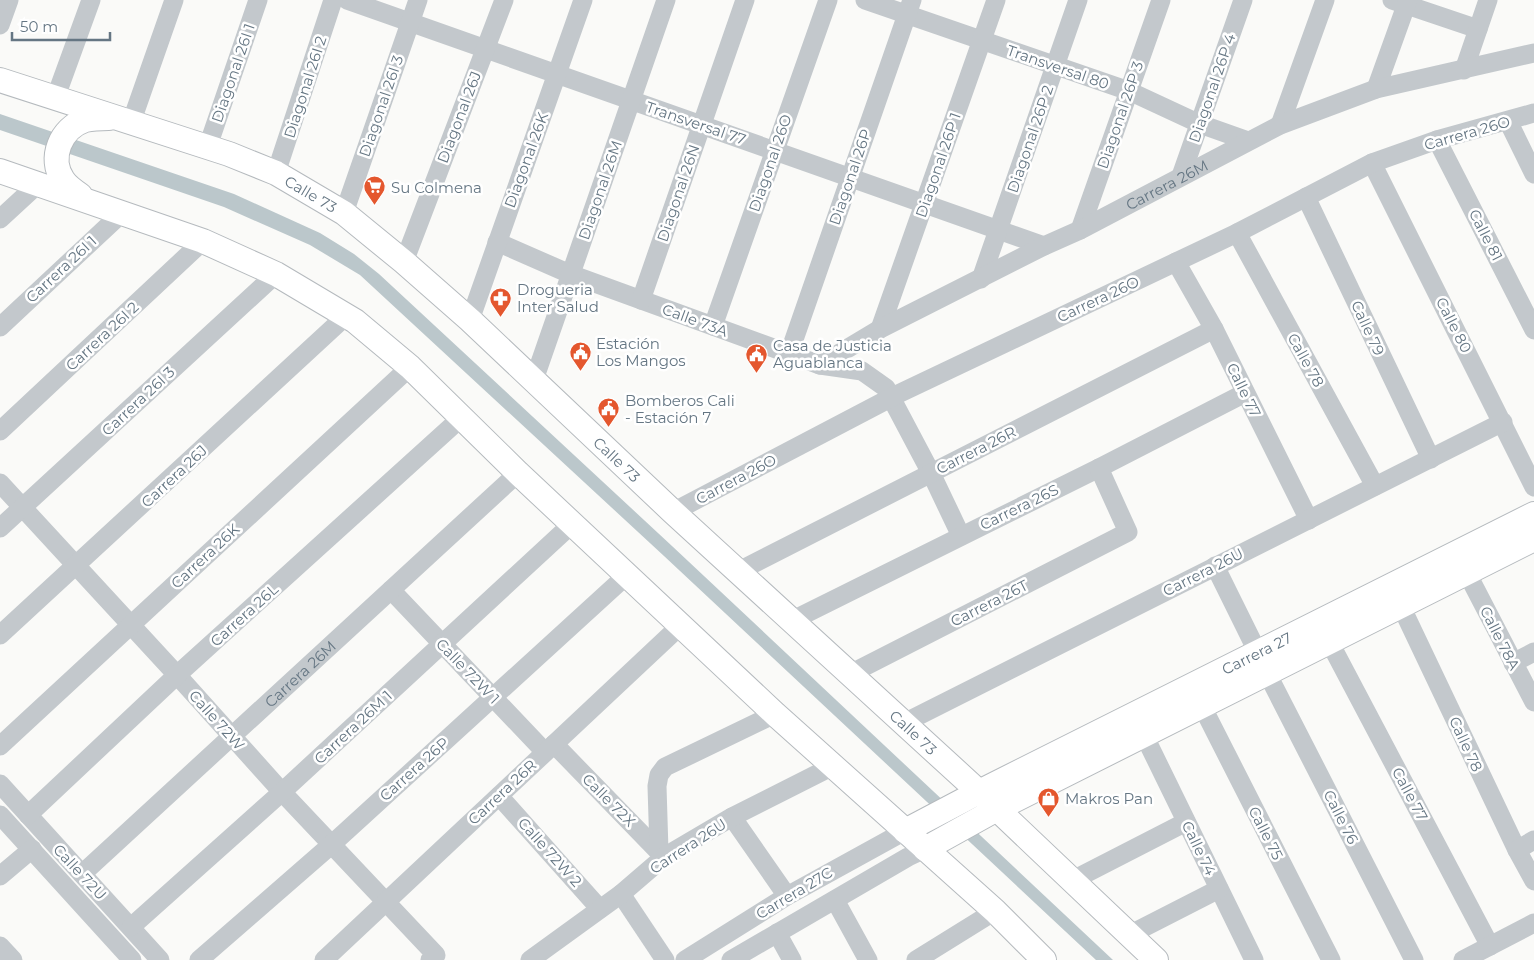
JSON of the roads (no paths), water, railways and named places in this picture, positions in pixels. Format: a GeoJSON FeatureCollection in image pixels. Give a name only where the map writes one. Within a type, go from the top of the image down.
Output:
{"type":"FeatureCollection","features":[{"type":"Feature","properties":{"kind":"main road","name":"Calle 73"},"geometry":{"type":"LineString","coordinates":[[0,80],[121,120],[208,146],[276,173],[344,213],[470,320],[673,512],[904,723],[969,797],[996,809],[1156,960]]}},
{"type":"Feature","properties":{"kind":"main road"},"geometry":{"type":"LineString","coordinates":[[88,201],[67,185],[58,169],[56,155],[58,146],[66,133],[78,123],[91,119],[121,120]]}},
{"type":"Feature","properties":{"kind":"main road"},"geometry":{"type":"LineString","coordinates":[[0,171],[203,241],[276,274],[347,315],[410,367],[518,473],[775,714],[995,912],[1044,960]]}},
{"type":"Feature","properties":{"kind":"main road","name":"Carrera 27"},"geometry":{"type":"LineString","coordinates":[[969,797],[1263,663],[1534,514]]}},
{"type":"Feature","properties":{"kind":"main road","name":"Carrera 27"},"geometry":{"type":"LineString","coordinates":[[996,809],[1202,706],[1263,663],[1330,643],[1534,539]]}},
{"type":"Feature","properties":{"kind":"main road"},"geometry":{"type":"LineString","coordinates":[[905,831],[969,797]]}},
{"type":"Feature","properties":{"kind":"main road"},"geometry":{"type":"LineString","coordinates":[[925,849],[996,809]]}},
{"type":"Feature","properties":{"kind":"street"},"geometry":{"type":"LineString","coordinates":[[0,25],[9,0]]}},
{"type":"Feature","properties":{"kind":"street"},"geometry":{"type":"LineString","coordinates":[[55,99],[91,0]]}},
{"type":"Feature","properties":{"kind":"street"},"geometry":{"type":"LineString","coordinates":[[121,120],[174,0]]}},
{"type":"Feature","properties":{"kind":"street","name":"Diagonal 26I 1"},"geometry":{"type":"LineString","coordinates":[[208,146],[258,0]]}},
{"type":"Feature","properties":{"kind":"street","name":"Diagonal 26I 2"},"geometry":{"type":"LineString","coordinates":[[276,173],[333,0]]}},
{"type":"Feature","properties":{"kind":"street","name":"Transversal 77"},"geometry":{"type":"LineString","coordinates":[[347,0],[1044,246]]}},
{"type":"Feature","properties":{"kind":"street","name":"Diagonal 26I 3"},"geometry":{"type":"LineString","coordinates":[[344,213],[418,0]]}},
{"type":"Feature","properties":{"kind":"street","name":"Diagonal 26J"},"geometry":{"type":"LineString","coordinates":[[404,262],[504,0]]}},
{"type":"Feature","properties":{"kind":"street","name":"Diagonal 26K"},"geometry":{"type":"LineString","coordinates":[[470,320],[583,0]]}},
{"type":"Feature","properties":{"kind":"street","name":"Diagonal 26M"},"geometry":{"type":"LineString","coordinates":[[534,380],[666,0]]}},
{"type":"Feature","properties":{"kind":"street","name":"Diagonal 26N"},"geometry":{"type":"LineString","coordinates":[[641,300],[745,0]]}},
{"type":"Feature","properties":{"kind":"street","name":"Diagonal 26O"},"geometry":{"type":"LineString","coordinates":[[713,326],[828,0]]}},
{"type":"Feature","properties":{"kind":"street","name":"Transversal 80"},"geometry":{"type":"LineString","coordinates":[[865,0],[910,7],[982,40],[1129,91],[1200,124],[1248,140]]}},
{"type":"Feature","properties":{"kind":"street","name":"Diagonal 26P 1"},"geometry":{"type":"LineString","coordinates":[[880,329],[996,0]]}},
{"type":"Feature","properties":{"kind":"street","name":"Diagonal 26P 2"},"geometry":{"type":"LineString","coordinates":[[981,279],[1078,0]]}},
{"type":"Feature","properties":{"kind":"street","name":"Diagonal 26P 3"},"geometry":{"type":"LineString","coordinates":[[1080,230],[1161,0]]}},
{"type":"Feature","properties":{"kind":"street","name":"Diagonal 26P 4"},"geometry":{"type":"LineString","coordinates":[[1182,176],[1243,0]]}},
{"type":"Feature","properties":{"kind":"street"},"geometry":{"type":"LineString","coordinates":[[1280,125],[1324,0]]}},
{"type":"Feature","properties":{"kind":"street"},"geometry":{"type":"LineString","coordinates":[[1464,70],[1488,0]]}},
{"type":"Feature","properties":{"kind":"street"},"geometry":{"type":"LineString","coordinates":[[1376,89],[1402,2],[1478,29]]}},
{"type":"Feature","properties":{"kind":"street","name":"Diagonal 26P"},"geometry":{"type":"LineString","coordinates":[[789,354],[910,7]]}},
{"type":"Feature","properties":{"kind":"street","name":"Carrera 26M"},"geometry":{"type":"LineString","coordinates":[[820,366],[880,329],[1044,246],[1080,230],[1248,140],[1280,125],[1376,89],[1534,53]]}},
{"type":"Feature","properties":{"kind":"street","name":"Carrera 26O"},"geometry":{"type":"LineString","coordinates":[[673,512],[892,398],[1237,233],[1372,163],[1437,140],[1534,113]]}},
{"type":"Feature","properties":{"kind":"street"},"geometry":{"type":"LineString","coordinates":[[1508,121],[1534,174]]}},
{"type":"Feature","properties":{"kind":"street","name":"Calle 81"},"geometry":{"type":"LineString","coordinates":[[1437,140],[1534,330]]}},
{"type":"Feature","properties":{"kind":"street","name":"Calle 80"},"geometry":{"type":"LineString","coordinates":[[1372,163],[1534,487]]}},
{"type":"Feature","properties":{"kind":"street"},"geometry":{"type":"LineString","coordinates":[[0,219],[38,184]]}},
{"type":"Feature","properties":{"kind":"street","name":"Calle 79"},"geometry":{"type":"LineString","coordinates":[[1306,197],[1430,458]]}},
{"type":"Feature","properties":{"kind":"street","name":"Carrera 26I 1"},"geometry":{"type":"LineString","coordinates":[[0,326],[122,212]]}},
{"type":"Feature","properties":{"kind":"street","name":"Calle 78"},"geometry":{"type":"LineString","coordinates":[[1237,233],[1375,486]]}},
{"type":"Feature","properties":{"kind":"street","name":"Carrera 26I 2"},"geometry":{"type":"LineString","coordinates":[[0,431],[203,241]]}},
{"type":"Feature","properties":{"kind":"street","name":"Calle 73A"},"geometry":{"type":"LineString","coordinates":[[497,242],[570,274],[820,366],[862,371],[886,388],[892,398]]}},
{"type":"Feature","properties":{"kind":"street","name":"Calle 77"},"geometry":{"type":"LineString","coordinates":[[1176,262],[1214,329],[1309,520]]}},
{"type":"Feature","properties":{"kind":"street","name":"Carrera 26I 3"},"geometry":{"type":"LineString","coordinates":[[0,528],[276,274]]}},
{"type":"Feature","properties":{"kind":"street","name":"Carrera 26J"},"geometry":{"type":"LineString","coordinates":[[0,635],[347,315]]}},
{"type":"Feature","properties":{"kind":"street","name":"Carrera 26R"},"geometry":{"type":"LineString","coordinates":[[739,571],[1214,329]]}},
{"type":"Feature","properties":{"kind":"street","name":"Carrera 26K"},"geometry":{"type":"LineString","coordinates":[[0,746],[410,367]]}},
{"type":"Feature","properties":{"kind":"street","name":"Carrera 26S"},"geometry":{"type":"LineString","coordinates":[[793,620],[1245,393]]}},
{"type":"Feature","properties":{"kind":"street"},"geometry":{"type":"LineString","coordinates":[[892,398],[961,536]]}},
{"type":"Feature","properties":{"kind":"street","name":"Carrera 26L"},"geometry":{"type":"LineString","coordinates":[[28,815],[177,675],[462,417]]}},
{"type":"Feature","properties":{"kind":"street","name":"Carrera 26U"},"geometry":{"type":"LineString","coordinates":[[904,723],[1503,422]]}},
{"type":"Feature","properties":{"kind":"street","name":"Carrera 26T"},"geometry":{"type":"LineString","coordinates":[[850,674],[1128,532],[1099,468]]}},
{"type":"Feature","properties":{"kind":"street","name":"Carrera 26M"},"geometry":{"type":"LineString","coordinates":[[82,874],[518,473]]}},
{"type":"Feature","properties":{"kind":"street","name":"Calle 72W"},"geometry":{"type":"LineString","coordinates":[[0,483],[282,792],[386,902],[433,958]]}},
{"type":"Feature","properties":{"kind":"street","name":"Carrera 26M 1"},"geometry":{"type":"LineString","coordinates":[[131,927],[282,792],[572,524]]}},
{"type":"Feature","properties":{"kind":"street","name":"Calle 76"},"geometry":{"type":"LineString","coordinates":[[1215,566],[1414,960]]}},
{"type":"Feature","properties":{"kind":"street","name":"Calle 78A"},"geometry":{"type":"LineString","coordinates":[[1467,573],[1534,702]]}},
{"type":"Feature","properties":{"kind":"street","name":"Carrera 26P"},"geometry":{"type":"LineString","coordinates":[[199,960],[331,845],[627,575]]}},
{"type":"Feature","properties":{"kind":"street","name":"Calle 72W 1"},"geometry":{"type":"LineString","coordinates":[[391,590],[494,698],[550,748]]}},
{"type":"Feature","properties":{"kind":"street","name":"Calle 78"},"geometry":{"type":"LineString","coordinates":[[1401,606],[1516,850],[1534,881]]}},
{"type":"Feature","properties":{"kind":"street","name":"Carrera 26R"},"geometry":{"type":"LineString","coordinates":[[324,960],[681,625]]}},
{"type":"Feature","properties":{"kind":"street","name":"Calle 77"},"geometry":{"type":"LineString","coordinates":[[1330,643],[1490,946]]}},
{"type":"Feature","properties":{"kind":"street"},"geometry":{"type":"LineString","coordinates":[[1513,663],[1534,652]]}},
{"type":"Feature","properties":{"kind":"street","name":"Calle 75"},"geometry":{"type":"LineString","coordinates":[[1202,706],[1331,960]]}},
{"type":"Feature","properties":{"kind":"street"},"geometry":{"type":"LineString","coordinates":[[662,854],[657,786],[659,775],[665,767],[775,714]]}},
{"type":"Feature","properties":{"kind":"street","name":"Calle 74"},"geometry":{"type":"LineString","coordinates":[[1144,735],[1254,960]]}},
{"type":"Feature","properties":{"kind":"street","name":"Calle 72X"},"geometry":{"type":"LineString","coordinates":[[550,748],[662,854]]}},
{"type":"Feature","properties":{"kind":"street","name":"Carrera 26U"},"geometry":{"type":"LineString","coordinates":[[530,960],[621,894],[662,854],[833,766]]}},
{"type":"Feature","properties":{"kind":"street","name":"Calle 72U"},"geometry":{"type":"LineString","coordinates":[[0,784],[160,960]]}},
{"type":"Feature","properties":{"kind":"street","name":"Calle 72W 2"},"geometry":{"type":"LineString","coordinates":[[499,796],[600,909]]}},
{"type":"Feature","properties":{"kind":"street","name":"Calle 72U"},"geometry":{"type":"LineString","coordinates":[[0,815],[132,960]]}},
{"type":"Feature","properties":{"kind":"street"},"geometry":{"type":"LineString","coordinates":[[732,817],[787,896]]}},
{"type":"Feature","properties":{"kind":"street"},"geometry":{"type":"LineString","coordinates":[[1073,880],[1186,822]]}},
{"type":"Feature","properties":{"kind":"street","name":"Carrera 27C"},"geometry":{"type":"LineString","coordinates":[[685,960],[787,896],[905,831]]}},
{"type":"Feature","properties":{"kind":"street"},"geometry":{"type":"LineString","coordinates":[[1516,850],[1534,840]]}},
{"type":"Feature","properties":{"kind":"street"},"geometry":{"type":"LineString","coordinates":[[0,876],[32,849]]}},
{"type":"Feature","properties":{"kind":"street","name":"Carrera 27C"},"geometry":{"type":"LineString","coordinates":[[731,960],[925,849]]}},
{"type":"Feature","properties":{"kind":"street"},"geometry":{"type":"LineString","coordinates":[[1129,934],[1219,889]]}},
{"type":"Feature","properties":{"kind":"street"},"geometry":{"type":"LineString","coordinates":[[621,894],[665,960]]}},
{"type":"Feature","properties":{"kind":"street"},"geometry":{"type":"LineString","coordinates":[[835,900],[868,960]]}},
{"type":"Feature","properties":{"kind":"street"},"geometry":{"type":"LineString","coordinates":[[916,960],[995,912]]}},
{"type":"Feature","properties":{"kind":"street"},"geometry":{"type":"LineString","coordinates":[[1462,960],[1534,923]]}},
{"type":"Feature","properties":{"kind":"street"},"geometry":{"type":"LineString","coordinates":[[777,932],[792,960]]}},
{"type":"Feature","properties":{"kind":"street"},"geometry":{"type":"LineString","coordinates":[[0,946],[13,960]]}},
{"type":"Feature","properties":{"kind":"place","name":"Su Colmena"},"geometry":{"type":"Point","coordinates":[375,206]}},
{"type":"Feature","properties":{"kind":"place","name":"Drogueria Inter Salud"},"geometry":{"type":"Point","coordinates":[501,317]}},
{"type":"Feature","properties":{"kind":"place","name":"Estación Los Mangos"},"geometry":{"type":"Point","coordinates":[580,371]}},
{"type":"Feature","properties":{"kind":"place","name":"Casa de Justicia Aguablanca"},"geometry":{"type":"Point","coordinates":[757,373]}},
{"type":"Feature","properties":{"kind":"place","name":"Bomberos Cali - Estación 7"},"geometry":{"type":"Point","coordinates":[609,428]}},
{"type":"Feature","properties":{"kind":"place","name":"Makros Pan"},"geometry":{"type":"Point","coordinates":[1049,817]}}]}
